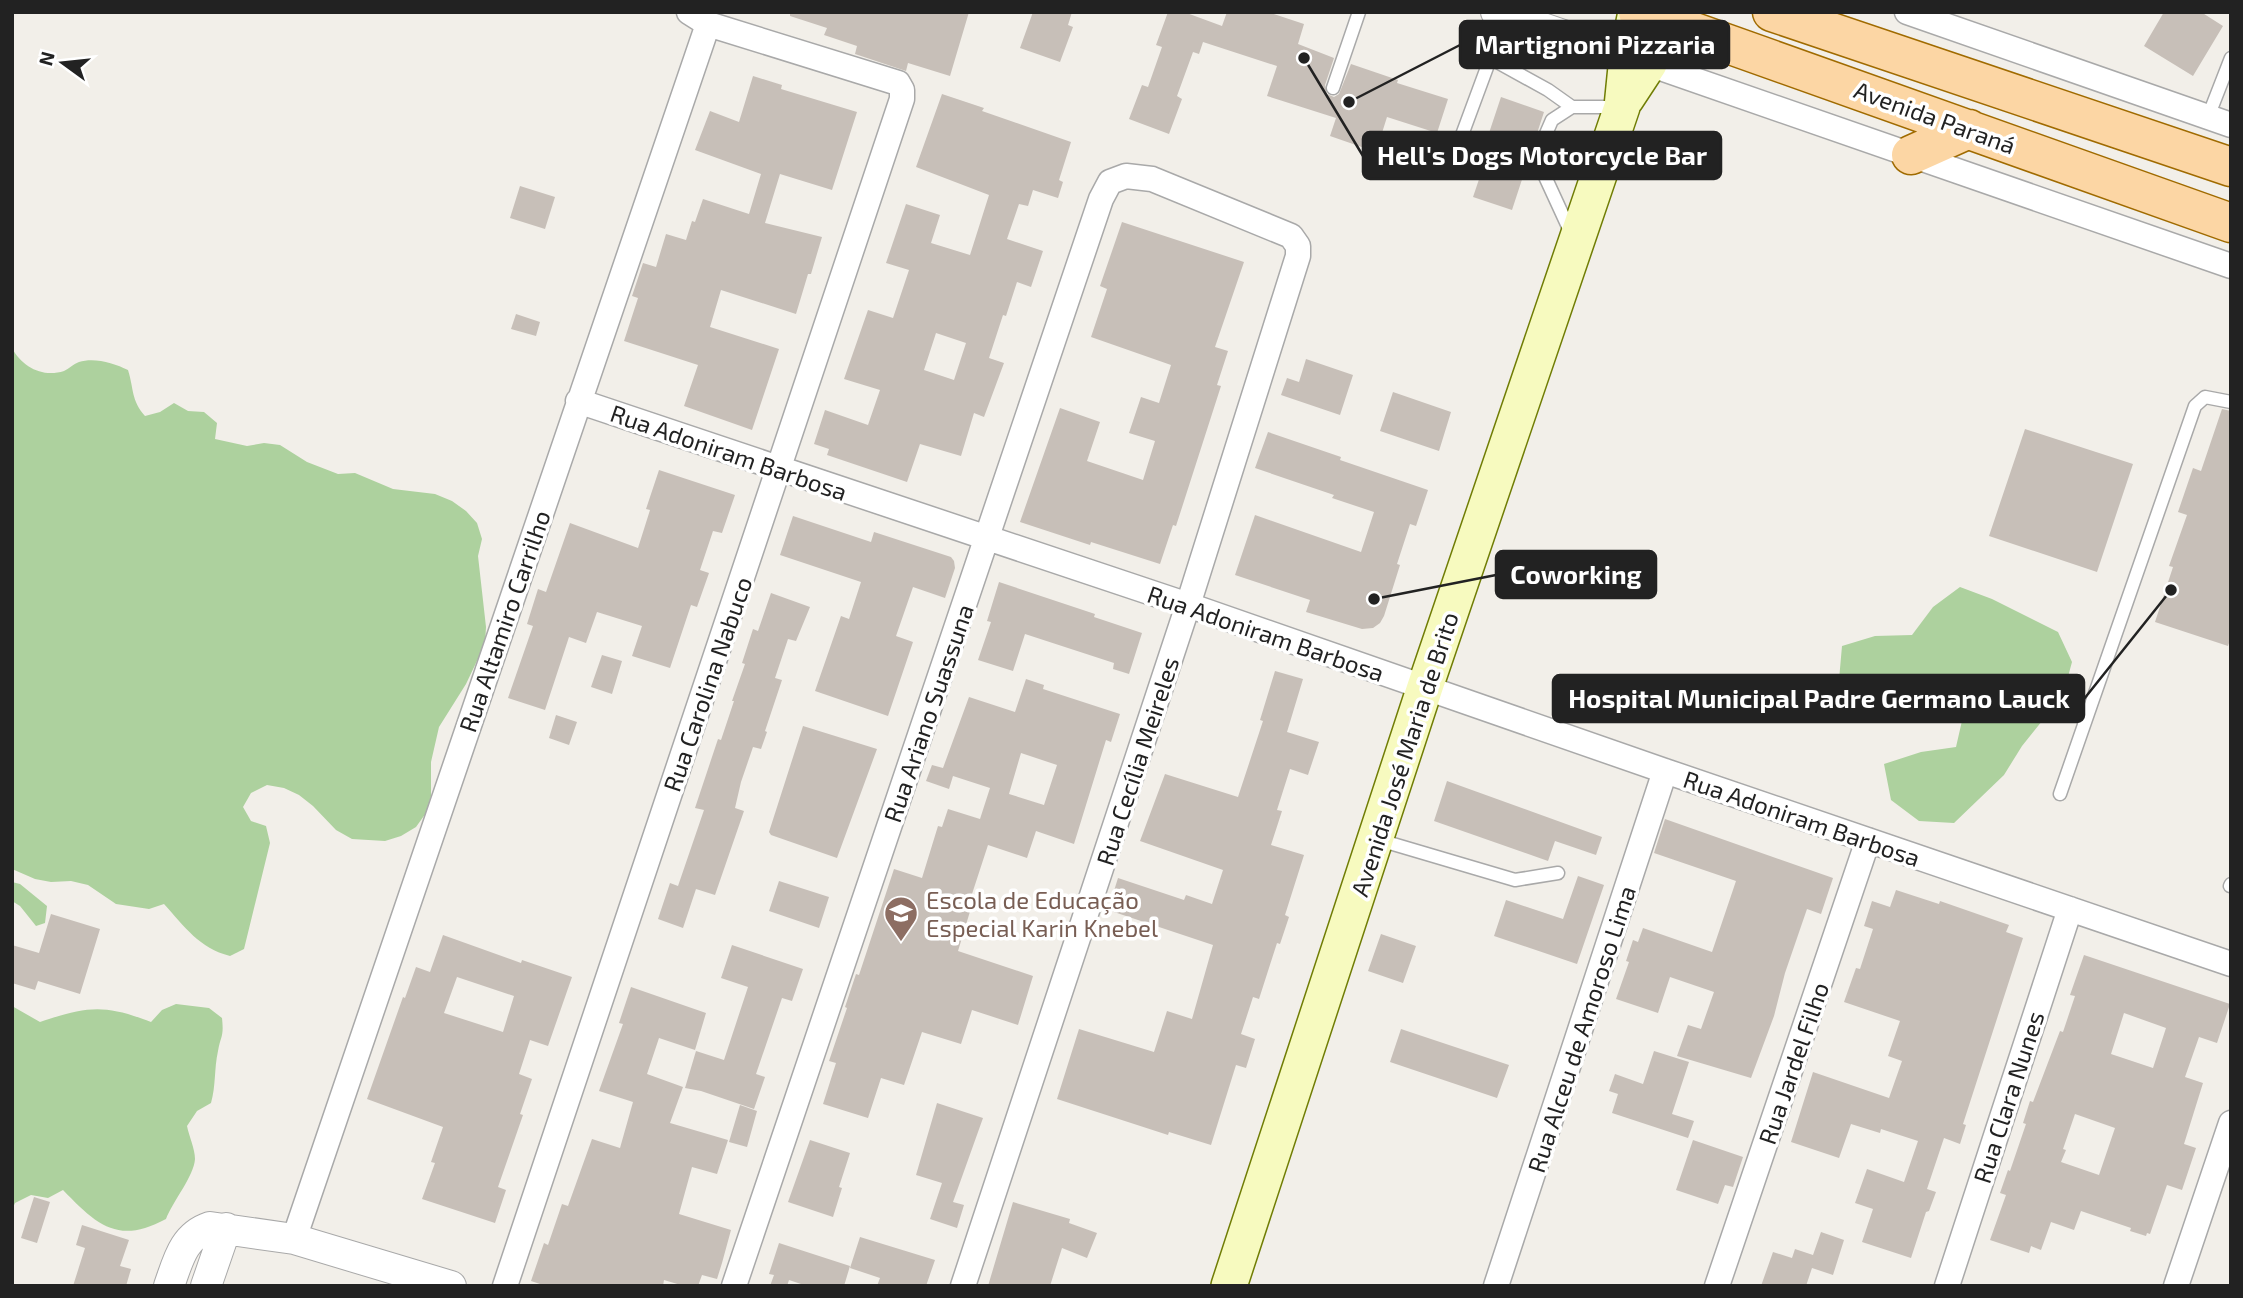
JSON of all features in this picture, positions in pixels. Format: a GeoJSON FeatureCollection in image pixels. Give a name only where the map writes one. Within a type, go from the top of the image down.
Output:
{"type":"FeatureCollection","features":[{"type":"Feature","properties":{"kind":"main road","name":"Avenida Paraná"},"geometry":{"type":"LineString","coordinates":[[1772,12],[2231,167]]}},
{"type":"Feature","properties":{"kind":"main road","name":"Avenida Paraná"},"geometry":{"type":"LineString","coordinates":[[1653,15],[2231,223]]}},
{"type":"Feature","properties":{"kind":"main road","name":"Avenida José Maria de Brito"},"geometry":{"type":"LineString","coordinates":[[1229,1286],[1425,687],[1653,15]]}},
{"type":"Feature","properties":{"kind":"main road"},"geometry":{"type":"LineString","coordinates":[[1911,155],[1969,130]]}},
{"type":"Feature","properties":{"kind":"street"},"geometry":{"type":"LineString","coordinates":[[1907,12],[2219,121]]}},
{"type":"Feature","properties":{"kind":"street"},"geometry":{"type":"LineString","coordinates":[[1501,14],[2231,266]]}},
{"type":"Feature","properties":{"kind":"street","name":"Rua Carolina Nabuco"},"geometry":{"type":"LineString","coordinates":[[505,1286],[902,99],[902,90],[898,83],[698,18]]}},
{"type":"Feature","properties":{"kind":"street","name":"Rua Altamiro Carrilho"},"geometry":{"type":"LineString","coordinates":[[294,1239],[578,401],[698,18]]}},
{"type":"Feature","properties":{"kind":"street","name":"Rua Ariano Suassuna"},"geometry":{"type":"LineString","coordinates":[[734,1286],[1101,199],[1110,182],[1126,176],[1153,179],[1291,236]]}},
{"type":"Feature","properties":{"kind":"street","name":"Rua Cecília Meireles"},"geometry":{"type":"LineString","coordinates":[[963,1286],[1188,605],[1298,256],[1298,246],[1291,236]]}},
{"type":"Feature","properties":{"kind":"street","name":"Rua Adoniram Barbosa"},"geometry":{"type":"LineString","coordinates":[[578,401],[1188,605],[2231,964]]}},
{"type":"Feature","properties":{"kind":"street","name":"Rua Alceu de Amoroso Lima"},"geometry":{"type":"LineString","coordinates":[[1496,1286],[1665,771]]}},
{"type":"Feature","properties":{"kind":"street","name":"Rua Jardel Filho"},"geometry":{"type":"LineString","coordinates":[[1717,1286],[1868,840]]}},
{"type":"Feature","properties":{"kind":"street","name":"Rua Clara Nunes"},"geometry":{"type":"LineString","coordinates":[[1947,1286],[2070,909]]}},
{"type":"Feature","properties":{"kind":"street"},"geometry":{"type":"LineString","coordinates":[[2176,1286],[2231,1123]]}},
{"type":"Feature","properties":{"kind":"street"},"geometry":{"type":"LineString","coordinates":[[169,1286],[184,1245],[198,1231],[210,1227],[294,1239],[451,1286]]}},
{"type":"Feature","properties":{"kind":"street"},"geometry":{"type":"LineString","coordinates":[[206,1286],[226,1228]]}},
{"type":"Feature","properties":{"kind":"lane"},"geometry":{"type":"LineString","coordinates":[[1333,88],[1359,12]]}},
{"type":"Feature","properties":{"kind":"lane"},"geometry":{"type":"LineString","coordinates":[[1452,162],[1490,58],[1501,14]]}},
{"type":"Feature","properties":{"kind":"lane"},"geometry":{"type":"LineString","coordinates":[[1490,58],[1548,90],[1572,107]]}},
{"type":"Feature","properties":{"kind":"lane"},"geometry":{"type":"LineString","coordinates":[[2219,121],[2231,58]]}},
{"type":"Feature","properties":{"kind":"lane"},"geometry":{"type":"LineString","coordinates":[[1576,243],[1542,170],[1542,143],[1552,120],[1572,107],[1622,106]]}},
{"type":"Feature","properties":{"kind":"lane"},"geometry":{"type":"LineString","coordinates":[[2060,794],[2195,406],[2205,397],[2231,402]]}},
{"type":"Feature","properties":{"kind":"lane"},"geometry":{"type":"LineString","coordinates":[[1376,839],[1516,880],[1558,873]]}},
{"type":"Feature","properties":{"kind":"green space"},"geometry":{"type":"Polygon","coordinates":[[[12,348],[21,361],[41,372],[64,371],[85,361],[97,360],[117,365],[128,370],[135,399],[145,416],[160,412],[174,403],[188,411],[204,412],[217,423],[215,439],[247,446],[264,443],[280,445],[307,462],[338,474],[355,473],[393,489],[435,494],[452,501],[477,523],[482,539],[478,556],[486,627],[485,644],[466,684],[439,727],[431,762],[431,796],[426,813],[416,827],[401,836],[385,841],[352,839],[336,830],[299,795],[284,788],[267,785],[251,793],[243,807],[251,821],[266,826],[270,843],[244,949],[230,956],[201,942],[164,904],[149,909],[116,904],[88,885],[35,879],[12,869],[12,348]]]}},
{"type":"Feature","properties":{"kind":"green space"},"geometry":{"type":"Polygon","coordinates":[[[1960,587],[1992,599],[2058,632],[2072,662],[2063,695],[2022,746],[2004,775],[1954,823],[1919,821],[1891,800],[1884,764],[1921,752],[1956,747],[1964,712],[1934,698],[1870,691],[1839,680],[1842,646],[1875,636],[1912,635],[1933,607],[1960,587]]]}},
{"type":"Feature","properties":{"kind":"green space"},"geometry":{"type":"Polygon","coordinates":[[[12,882],[20,884],[47,906],[45,923],[36,926],[20,906],[12,901],[12,882]]]}},
{"type":"Feature","properties":{"kind":"green space"},"geometry":{"type":"Polygon","coordinates":[[[176,1004],[209,1008],[222,1018],[223,1029],[211,1103],[197,1111],[187,1126],[195,1155],[194,1166],[166,1219],[134,1230],[109,1227],[87,1213],[63,1190],[48,1198],[31,1195],[15,1203],[12,1210],[12,1006],[40,1022],[96,1009],[121,1012],[151,1022],[162,1010],[176,1004]]]}},
{"type":"Feature","properties":{"kind":"building"},"geometry":{"type":"Polygon","coordinates":[[[790,12],[969,12],[950,76],[908,63],[906,71],[855,54],[857,46],[824,35],[827,28],[790,16],[790,12]]]}},
{"type":"Feature","properties":{"kind":"building"},"geometry":{"type":"Polygon","coordinates":[[[1033,12],[1072,12],[1068,25],[1073,27],[1060,62],[1020,48],[1033,12]]]}},
{"type":"Feature","properties":{"kind":"building"},"geometry":{"type":"Polygon","coordinates":[[[1168,12],[1184,12],[1222,26],[1227,12],[1268,12],[1304,24],[1298,44],[1334,58],[1325,85],[1327,94],[1334,97],[1339,94],[1351,64],[1398,80],[1397,83],[1448,99],[1437,133],[1387,117],[1376,152],[1330,136],[1336,118],[1267,96],[1277,66],[1203,42],[1199,54],[1193,52],[1177,96],[1182,99],[1169,134],[1129,119],[1142,85],[1148,87],[1162,47],[1156,45],[1168,12]]]}},
{"type":"Feature","properties":{"kind":"building"},"geometry":{"type":"Polygon","coordinates":[[[2164,12],[2201,12],[2223,26],[2193,76],[2144,46],[2164,12]]]}},
{"type":"Feature","properties":{"kind":"building"},"geometry":{"type":"Polygon","coordinates":[[[753,76],[782,85],[781,89],[857,112],[832,190],[780,174],[765,223],[822,237],[796,314],[721,290],[710,327],[779,349],[752,430],[684,406],[698,365],[624,341],[638,298],[632,296],[643,263],[656,267],[666,234],[686,240],[703,199],[749,214],[761,174],[695,150],[710,111],[739,122],[753,76]]]}},
{"type":"Feature","properties":{"kind":"building"},"geometry":{"type":"Polygon","coordinates":[[[942,94],[1071,142],[1059,180],[1063,182],[1058,198],[1033,190],[1028,206],[1019,204],[1007,239],[1043,251],[1031,287],[1017,282],[1006,316],[1003,315],[989,358],[1004,363],[984,417],[974,413],[961,456],[920,444],[907,482],[827,455],[829,449],[814,444],[825,410],[868,425],[880,390],[844,379],[868,310],[893,318],[909,270],[886,263],[906,204],[940,215],[931,243],[970,255],[989,195],[916,167],[942,94]],[[936,333],[924,370],[954,380],[966,343],[936,333]]]}},
{"type":"Feature","properties":{"kind":"building"},"geometry":{"type":"Polygon","coordinates":[[[1501,97],[1544,112],[1512,210],[1473,197],[1492,141],[1487,139],[1501,97]]]}},
{"type":"Feature","properties":{"kind":"building"},"geometry":{"type":"Polygon","coordinates":[[[520,186],[555,197],[545,229],[510,218],[520,186]]]}},
{"type":"Feature","properties":{"kind":"building"},"geometry":{"type":"Polygon","coordinates":[[[1122,222],[1244,262],[1215,347],[1228,351],[1217,385],[1221,386],[1176,526],[1173,525],[1160,564],[1020,522],[1060,408],[1100,422],[1087,461],[1143,480],[1155,441],[1129,433],[1141,397],[1159,403],[1171,365],[1091,337],[1107,289],[1100,286],[1122,222]]]}},
{"type":"Feature","properties":{"kind":"building"},"geometry":{"type":"Polygon","coordinates":[[[516,314],[540,322],[536,336],[511,329],[516,314]]]}},
{"type":"Feature","properties":{"kind":"building"},"geometry":{"type":"Polygon","coordinates":[[[1306,359],[1353,375],[1340,415],[1281,395],[1287,378],[1299,382],[1306,359]]]}},
{"type":"Feature","properties":{"kind":"building"},"geometry":{"type":"Polygon","coordinates":[[[1393,392],[1451,412],[1439,451],[1380,431],[1393,392]]]}},
{"type":"Feature","properties":{"kind":"building"},"geometry":{"type":"Polygon","coordinates":[[[2222,409],[2231,411],[2231,637],[2228,646],[2155,622],[2173,567],[2169,566],[2187,515],[2178,512],[2193,468],[2201,471],[2222,409]]]}},
{"type":"Feature","properties":{"kind":"building"},"geometry":{"type":"Polygon","coordinates":[[[2025,429],[2133,464],[2097,572],[1989,536],[2025,429]]]}},
{"type":"Feature","properties":{"kind":"building"},"geometry":{"type":"Polygon","coordinates":[[[1268,432],[1428,490],[1416,526],[1410,524],[1384,616],[1373,628],[1362,629],[1306,612],[1310,600],[1235,575],[1255,515],[1361,552],[1374,512],[1255,468],[1268,432]]]}},
{"type":"Feature","properties":{"kind":"building"},"geometry":{"type":"Polygon","coordinates":[[[659,470],[735,495],[722,533],[713,531],[700,570],[709,573],[697,607],[691,605],[670,668],[632,656],[642,626],[597,612],[586,643],[569,637],[545,710],[508,698],[533,626],[527,624],[538,589],[546,592],[570,523],[638,548],[650,510],[646,509],[659,470]]]}},
{"type":"Feature","properties":{"kind":"building"},"geometry":{"type":"Polygon","coordinates":[[[793,516],[871,542],[874,532],[951,557],[954,561],[955,568],[945,598],[913,587],[896,636],[913,642],[888,716],[815,691],[841,616],[849,619],[861,582],[780,555],[793,516]]]}},
{"type":"Feature","properties":{"kind":"building"},"geometry":{"type":"Polygon","coordinates":[[[999,582],[1095,614],[1094,617],[1142,633],[1129,674],[1113,669],[1114,663],[1025,634],[1013,671],[978,660],[991,622],[987,621],[999,582]]]}},
{"type":"Feature","properties":{"kind":"building"},"geometry":{"type":"Polygon","coordinates":[[[771,593],[810,607],[796,641],[788,639],[775,678],[782,680],[761,749],[753,747],[741,782],[735,808],[744,811],[715,895],[696,889],[683,928],[658,919],[670,883],[678,886],[704,810],[695,808],[734,701],[753,629],[758,631],[771,593]]]}},
{"type":"Feature","properties":{"kind":"building"},"geometry":{"type":"Polygon","coordinates":[[[602,655],[622,661],[612,694],[591,687],[602,655]]]}},
{"type":"Feature","properties":{"kind":"building"},"geometry":{"type":"Polygon","coordinates":[[[1275,671],[1303,679],[1287,732],[1319,742],[1308,775],[1290,769],[1277,810],[1282,811],[1271,845],[1304,855],[1285,915],[1289,917],[1280,944],[1277,943],[1259,999],[1253,997],[1241,1034],[1255,1039],[1246,1068],[1236,1065],[1211,1145],[1169,1132],[1168,1135],[1057,1099],[1079,1029],[1154,1052],[1167,1011],[1192,1019],[1213,945],[1108,910],[1118,878],[1184,900],[1186,895],[1212,904],[1223,870],[1140,841],[1165,774],[1238,797],[1263,721],[1260,720],[1275,671]]]}},
{"type":"Feature","properties":{"kind":"building"},"geometry":{"type":"Polygon","coordinates":[[[1026,679],[1044,685],[1043,689],[1120,714],[1111,742],[1106,740],[1074,844],[1036,831],[1027,858],[988,845],[958,951],[1033,976],[1018,1025],[972,1010],[961,1044],[922,1032],[904,1085],[881,1078],[868,1118],[823,1104],[836,1063],[829,1061],[847,1008],[845,1007],[856,974],[859,975],[894,869],[922,878],[938,826],[942,827],[948,809],[980,819],[990,788],[953,776],[949,789],[926,781],[932,765],[943,768],[969,697],[1015,712],[1026,679]],[[1021,753],[1009,794],[1044,805],[1057,765],[1021,753]]]}},
{"type":"Feature","properties":{"kind":"building"},"geometry":{"type":"Polygon","coordinates":[[[556,715],[577,722],[569,745],[549,738],[556,715]]]}},
{"type":"Feature","properties":{"kind":"building"},"geometry":{"type":"Polygon","coordinates":[[[803,726],[877,749],[837,858],[769,832],[803,726]]]}},
{"type":"Feature","properties":{"kind":"building"},"geometry":{"type":"Polygon","coordinates":[[[1447,781],[1602,837],[1596,855],[1555,841],[1548,861],[1434,821],[1447,781]]]}},
{"type":"Feature","properties":{"kind":"building"},"geometry":{"type":"Polygon","coordinates":[[[1665,819],[1833,878],[1821,914],[1807,909],[1785,973],[1774,1016],[1751,1078],[1677,1056],[1688,1025],[1701,1029],[1714,992],[1670,977],[1658,1013],[1616,999],[1629,962],[1626,961],[1633,940],[1638,942],[1643,928],[1712,952],[1736,881],[1654,853],[1665,819]]]}},
{"type":"Feature","properties":{"kind":"building"},"geometry":{"type":"Polygon","coordinates":[[[1578,876],[1604,885],[1577,964],[1494,936],[1506,900],[1563,919],[1578,876]]]}},
{"type":"Feature","properties":{"kind":"building"},"geometry":{"type":"Polygon","coordinates":[[[779,881],[829,897],[819,928],[769,911],[779,881]]]}},
{"type":"Feature","properties":{"kind":"building"},"geometry":{"type":"Polygon","coordinates":[[[1896,890],[1939,904],[1940,901],[2009,925],[2006,932],[2023,938],[1963,1124],[1966,1125],[1960,1144],[1944,1138],[1927,1189],[1936,1192],[1929,1211],[1926,1212],[1911,1258],[1862,1242],[1873,1209],[1855,1203],[1867,1169],[1904,1182],[1918,1141],[1881,1129],[1880,1133],[1851,1124],[1839,1158],[1791,1142],[1813,1072],[1889,1098],[1902,1061],[1888,1056],[1900,1021],[1844,1002],[1856,968],[1860,969],[1873,929],[1864,926],[1872,901],[1890,907],[1896,890]]]}},
{"type":"Feature","properties":{"kind":"building"},"geometry":{"type":"Polygon","coordinates":[[[51,914],[100,929],[80,994],[38,981],[35,990],[12,983],[12,945],[39,953],[51,914]]]}},
{"type":"Feature","properties":{"kind":"building"},"geometry":{"type":"Polygon","coordinates":[[[1381,934],[1416,946],[1403,983],[1368,971],[1381,934]]]}},
{"type":"Feature","properties":{"kind":"building"},"geometry":{"type":"Polygon","coordinates":[[[443,935],[521,963],[522,960],[572,977],[548,1046],[530,1040],[519,1074],[532,1079],[520,1114],[523,1115],[498,1187],[506,1190],[495,1223],[422,1199],[435,1163],[431,1162],[443,1127],[367,1099],[416,967],[430,972],[443,935]],[[457,977],[444,1013],[503,1032],[514,996],[457,977]]]}},
{"type":"Feature","properties":{"kind":"building"},"geometry":{"type":"Polygon","coordinates":[[[732,945],[803,969],[792,1001],[782,998],[756,1074],[765,1077],[754,1109],[685,1088],[696,1051],[724,1060],[748,987],[721,978],[732,945]]]}},
{"type":"Feature","properties":{"kind":"building"},"geometry":{"type":"Polygon","coordinates":[[[2084,955],[2230,1004],[2217,1043],[2199,1037],[2185,1077],[2203,1083],[2184,1144],[2196,1148],[2182,1190],[2167,1185],[2150,1234],[2147,1233],[2146,1236],[2130,1231],[2131,1228],[2081,1211],[2074,1230],[2051,1222],[2041,1250],[2031,1246],[2029,1253],[1990,1240],[2006,1195],[2000,1193],[2026,1124],[2023,1123],[2030,1101],[2033,1102],[2060,1031],[2063,1032],[2075,996],[2070,995],[2084,955]],[[2124,1013],[2111,1054],[2153,1068],[2166,1028],[2124,1013]],[[2075,1114],[2061,1162],[2099,1175],[2115,1128],[2075,1114]]]}},
{"type":"Feature","properties":{"kind":"building"},"geometry":{"type":"Polygon","coordinates":[[[631,987],[706,1013],[695,1050],[659,1038],[647,1074],[683,1087],[670,1123],[728,1140],[717,1174],[692,1167],[679,1214],[731,1230],[722,1263],[717,1279],[702,1275],[698,1286],[684,1286],[664,1280],[663,1286],[546,1286],[531,1281],[544,1243],[548,1245],[562,1204],[568,1206],[592,1139],[620,1148],[633,1102],[599,1091],[623,1024],[619,1023],[631,987]]]}},
{"type":"Feature","properties":{"kind":"building"},"geometry":{"type":"Polygon","coordinates":[[[1401,1029],[1509,1065],[1497,1098],[1390,1062],[1401,1029]]]}},
{"type":"Feature","properties":{"kind":"building"},"geometry":{"type":"Polygon","coordinates":[[[1654,1051],[1689,1062],[1672,1114],[1694,1121],[1688,1138],[1612,1113],[1618,1094],[1609,1091],[1615,1074],[1643,1084],[1654,1051]]]}},
{"type":"Feature","properties":{"kind":"building"},"geometry":{"type":"Polygon","coordinates":[[[937,1103],[983,1118],[953,1202],[964,1205],[957,1228],[930,1219],[942,1183],[916,1175],[937,1103]]]}},
{"type":"Feature","properties":{"kind":"building"},"geometry":{"type":"Polygon","coordinates":[[[740,1105],[757,1111],[747,1147],[729,1142],[740,1105]]]}},
{"type":"Feature","properties":{"kind":"building"},"geometry":{"type":"Polygon","coordinates":[[[810,1140],[850,1153],[833,1217],[788,1202],[810,1140]]]}},
{"type":"Feature","properties":{"kind":"building"},"geometry":{"type":"Polygon","coordinates":[[[1693,1140],[1743,1157],[1733,1187],[1725,1185],[1718,1204],[1676,1190],[1693,1140]]]}},
{"type":"Feature","properties":{"kind":"building"},"geometry":{"type":"Polygon","coordinates":[[[34,1197],[50,1202],[37,1243],[21,1238],[34,1197]]]}},
{"type":"Feature","properties":{"kind":"building"},"geometry":{"type":"Polygon","coordinates":[[[1013,1202],[1070,1219],[1069,1223],[1097,1233],[1087,1258],[1062,1248],[1050,1286],[988,1286],[1013,1202]]]}},
{"type":"Feature","properties":{"kind":"building"},"geometry":{"type":"Polygon","coordinates":[[[82,1225],[129,1240],[120,1266],[131,1269],[126,1286],[73,1286],[85,1248],[76,1245],[82,1225]]]}},
{"type":"Feature","properties":{"kind":"building"},"geometry":{"type":"Polygon","coordinates":[[[1821,1232],[1844,1240],[1833,1275],[1812,1268],[1806,1286],[1761,1286],[1773,1252],[1792,1258],[1795,1249],[1813,1255],[1821,1232]]]}},
{"type":"Feature","properties":{"kind":"building"},"geometry":{"type":"Polygon","coordinates":[[[860,1237],[935,1260],[926,1286],[877,1286],[880,1278],[850,1268],[860,1237]]]}},
{"type":"Feature","properties":{"kind":"building"},"geometry":{"type":"Polygon","coordinates":[[[779,1243],[850,1266],[844,1286],[807,1286],[789,1280],[787,1286],[770,1286],[774,1275],[769,1274],[779,1243]]]}},
{"type":"Feature","properties":{"kind":"place","name":"Hell's Dogs Motorcycle Bar"},"geometry":{"type":"Point","coordinates":[1304,58]}},
{"type":"Feature","properties":{"kind":"place","name":"Martignoni Pizzaria"},"geometry":{"type":"Point","coordinates":[1349,102]}},
{"type":"Feature","properties":{"kind":"place","name":"Hospital Municipal Padre Germano Lauck"},"geometry":{"type":"Point","coordinates":[2171,590]}},
{"type":"Feature","properties":{"kind":"place","name":"Coworking"},"geometry":{"type":"Point","coordinates":[1374,599]}},
{"type":"Feature","properties":{"kind":"place","name":"Escola de Educação Especial Karin Knebel"},"geometry":{"type":"Point","coordinates":[901,943]}}]}
